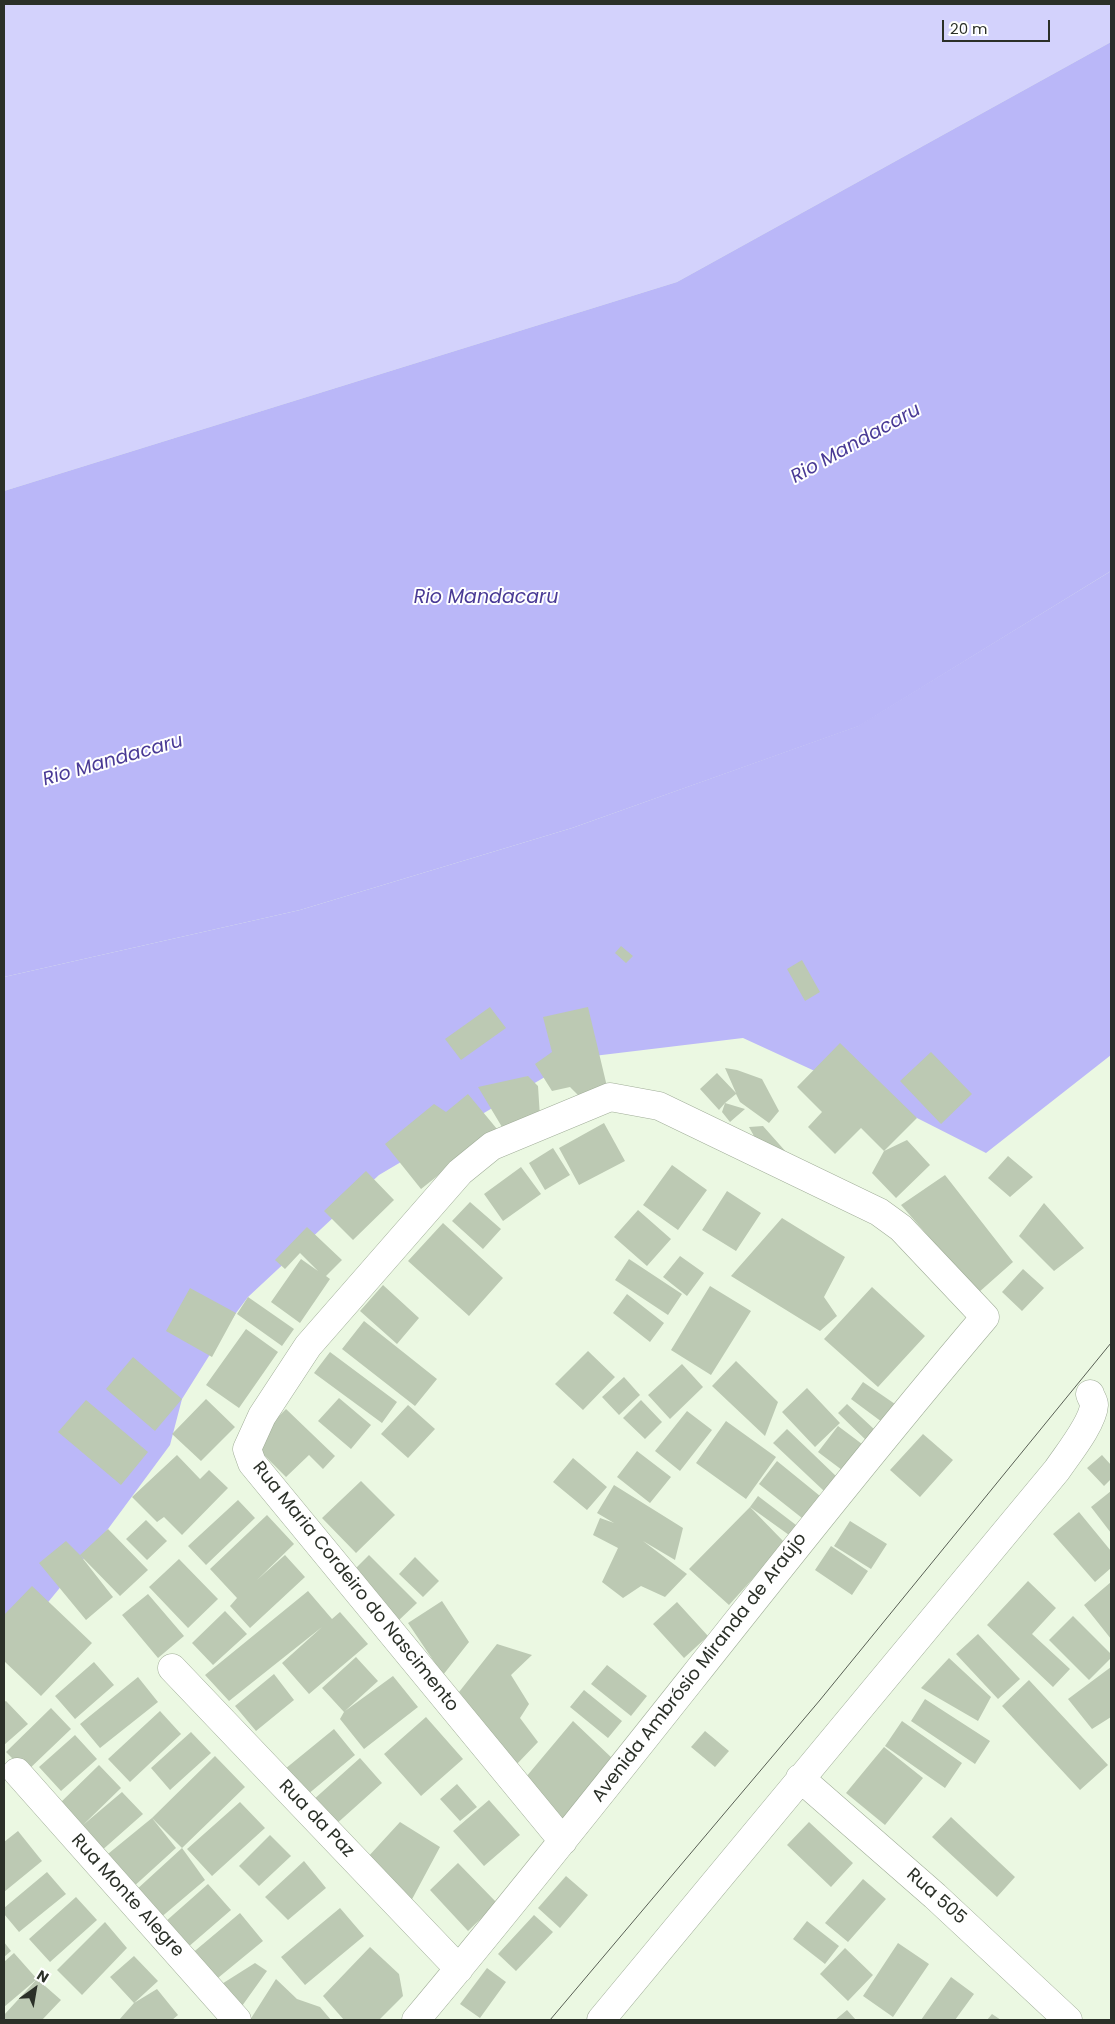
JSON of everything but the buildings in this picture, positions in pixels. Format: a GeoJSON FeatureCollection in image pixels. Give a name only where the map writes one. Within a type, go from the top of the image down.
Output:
{"type":"FeatureCollection","features":[{"type":"Feature","properties":{"kind":"street","name":"Rua Maria Cordeiro do Nascimento"},"geometry":{"type":"LineString","coordinates":[[562,1842],[252,1463],[247,1449],[251,1438],[279,1388],[308,1346],[460,1172],[473,1161],[492,1146],[610,1097],[659,1106],[878,1212],[902,1228],[985,1317]]}},
{"type":"Feature","properties":{"kind":"street","name":"Avenida Ambrósio Miranda de Araújo"},"geometry":{"type":"LineString","coordinates":[[416,2020],[562,1842],[890,1428],[985,1317]]}},
{"type":"Feature","properties":{"kind":"street"},"geometry":{"type":"LineString","coordinates":[[601,2020],[1057,1470],[1078,1440],[1097,1407]]}},
{"type":"Feature","properties":{"kind":"street","name":"Rua da Paz"},"geometry":{"type":"LineString","coordinates":[[172,1668],[459,1969]]}},
{"type":"Feature","properties":{"kind":"street","name":"Rua Monte Alegre"},"geometry":{"type":"LineString","coordinates":[[17,1772],[237,2020]]}},
{"type":"Feature","properties":{"kind":"street","name":"Rua 505"},"geometry":{"type":"LineString","coordinates":[[800,1778],[935,1896],[1068,2020]]}},
{"type":"Feature","properties":{"kind":"shaded area"},"geometry":{"type":"Polygon","coordinates":[[[4,4],[1111,4],[1111,42],[677,282],[4,491],[4,4]]]}},
{"type":"Feature","properties":{"kind":"shaded area"},"geometry":{"type":"Polygon","coordinates":[[[1111,571],[1111,1055],[986,1153],[917,1118],[743,1038],[577,1058],[379,1175],[248,1297],[182,1399],[170,1445],[108,1529],[4,1656],[4,977],[300,910],[572,828],[858,726],[1111,571]]]}},
{"type":"Feature","properties":{"kind":"water","name":"Rio Mandacaru"},"geometry":{"type":"Polygon","coordinates":[[[1111,42],[1111,571],[859,726],[572,828],[300,910],[4,977],[4,491],[677,282],[1111,42]]]}},
{"type":"Feature","properties":{"kind":"tram line"},"geometry":{"type":"LineString","coordinates":[[550,2020],[820,1700],[1111,1343]]}}]}
